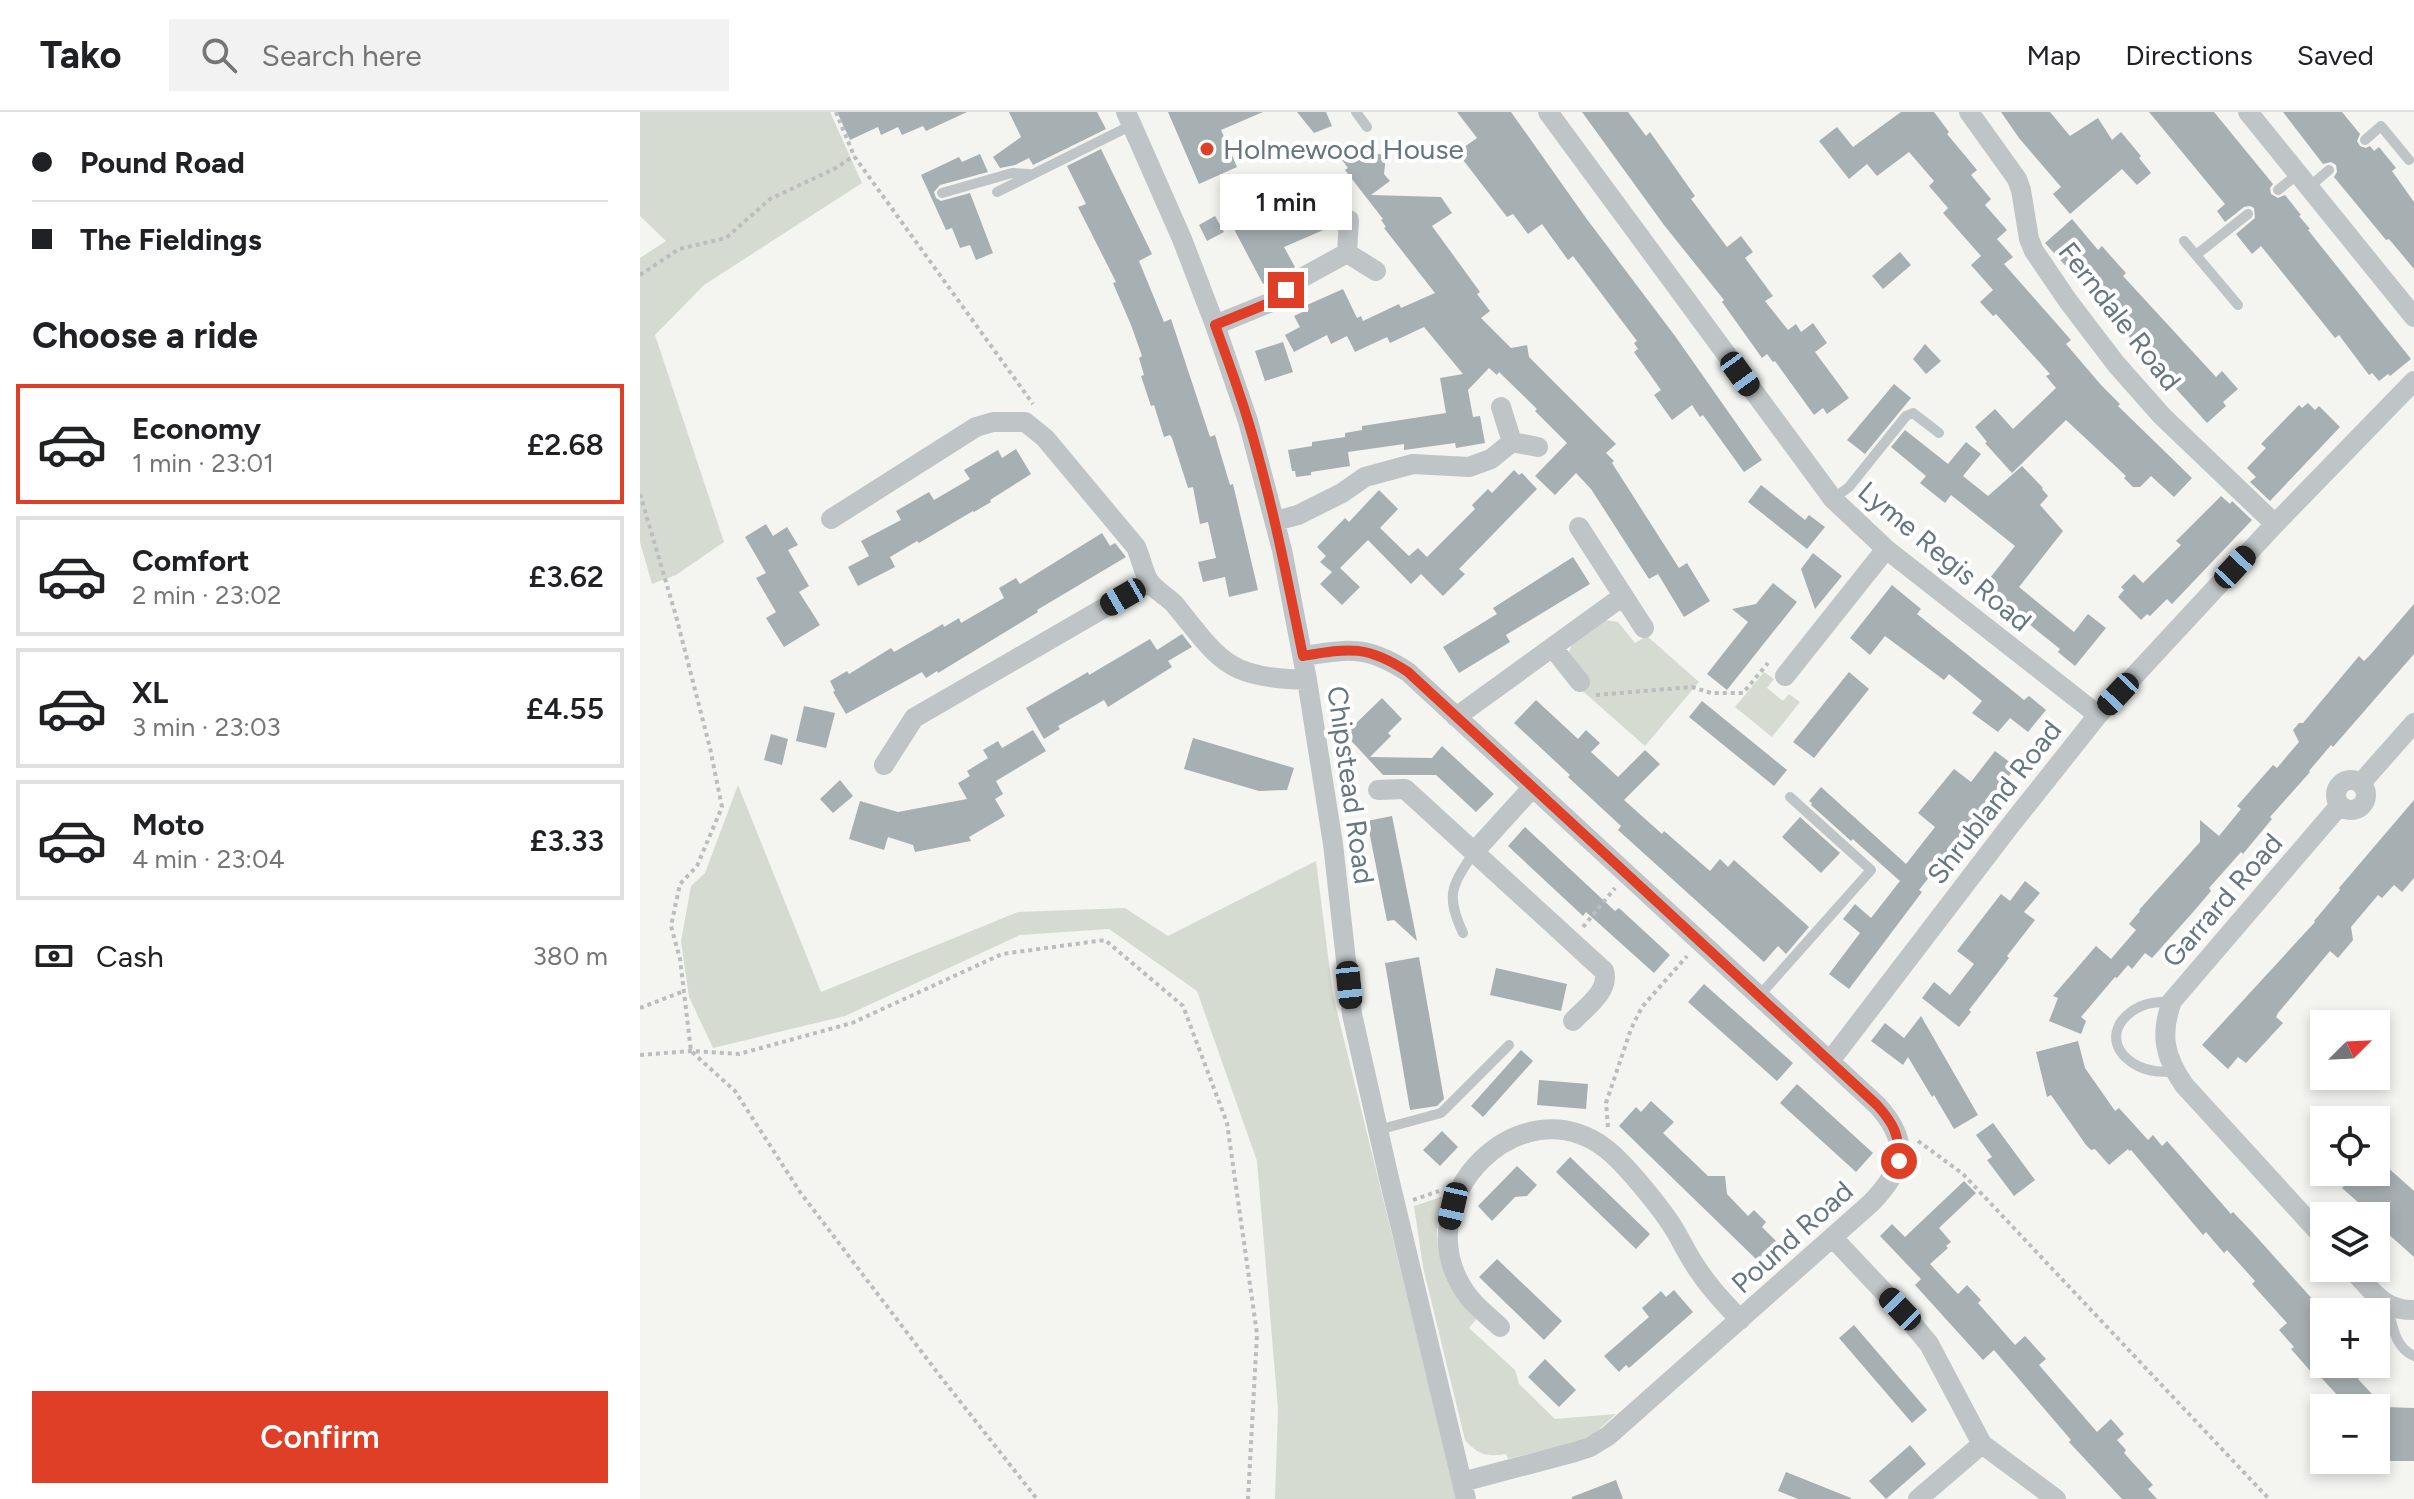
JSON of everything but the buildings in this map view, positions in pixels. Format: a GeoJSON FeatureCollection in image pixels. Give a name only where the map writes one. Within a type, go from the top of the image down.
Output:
{"type":"FeatureCollection","features":[{"type":"Feature","properties":{"kind":"street","name":"Lyme Regis Road"},"geometry":{"type":"LineString","coordinates":[[1548,112],[1833,499],[1886,549],[2098,715]]}},
{"type":"Feature","properties":{"kind":"street","name":"Ferndale Road"},"geometry":{"type":"LineString","coordinates":[[1969,112],[2017,179],[2034,251],[2068,301],[2116,364],[2162,416],[2275,524]]}},
{"type":"Feature","properties":{"kind":"street"},"geometry":{"type":"LineString","coordinates":[[2248,112],[2414,317]]}},
{"type":"Feature","properties":{"kind":"street","name":"Chipstead Road"},"geometry":{"type":"LineString","coordinates":[[1129,118],[1182,239],[1215,325],[1248,421],[1275,521],[1303,656],[1333,844],[1352,1014],[1464,1491]]}},
{"type":"Feature","properties":{"kind":"street"},"geometry":{"type":"LineString","coordinates":[[1347,253],[1349,220]]}},
{"type":"Feature","properties":{"kind":"street"},"geometry":{"type":"LineString","coordinates":[[1215,325],[1269,303],[1296,281],[1347,253]]}},
{"type":"Feature","properties":{"kind":"street"},"geometry":{"type":"LineString","coordinates":[[1347,253],[1376,271]]}},
{"type":"Feature","properties":{"kind":"street","name":"Shrubland Road"},"geometry":{"type":"LineString","coordinates":[[1830,1061],[2098,715],[2275,524],[2414,381]]}},
{"type":"Feature","properties":{"kind":"street"},"geometry":{"type":"LineString","coordinates":[[1501,407],[1512,442]]}},
{"type":"Feature","properties":{"kind":"street"},"geometry":{"type":"LineString","coordinates":[[831,519],[976,427],[993,422],[1025,422],[1045,438],[1136,547],[1149,582],[1172,602],[1212,653],[1228,664],[1260,677],[1307,680]]}},
{"type":"Feature","properties":{"kind":"street"},"geometry":{"type":"LineString","coordinates":[[1275,521],[1298,515],[1342,493],[1365,477],[1413,464],[1469,467],[1491,459],[1512,442],[1538,447]]}},
{"type":"Feature","properties":{"kind":"street"},"geometry":{"type":"LineString","coordinates":[[1579,527],[1644,628]]}},
{"type":"Feature","properties":{"kind":"street"},"geometry":{"type":"LineString","coordinates":[[1785,676],[1886,549]]}},
{"type":"Feature","properties":{"kind":"street"},"geometry":{"type":"LineString","coordinates":[[884,765],[914,718],[1149,582]]}},
{"type":"Feature","properties":{"kind":"street"},"geometry":{"type":"LineString","coordinates":[[1456,717],[1623,596]]}},
{"type":"Feature","properties":{"kind":"street"},"geometry":{"type":"LineString","coordinates":[[1553,648],[1580,682]]}},
{"type":"Feature","properties":{"kind":"street"},"geometry":{"type":"LineString","coordinates":[[1303,656],[1370,651],[1408,672],[1893,1122]]}},
{"type":"Feature","properties":{"kind":"street","name":"Garrard Road"},"geometry":{"type":"LineString","coordinates":[[2175,1072],[2167,1055],[2165,1039],[2165,1019],[2172,1001],[2340,805],[2336,797],[2337,788],[2344,781],[2352,779],[2361,783],[2414,723]]}},
{"type":"Feature","properties":{"kind":"street"},"geometry":{"type":"LineString","coordinates":[[1474,852],[1533,787]]}},
{"type":"Feature","properties":{"kind":"street"},"geometry":{"type":"LineString","coordinates":[[1378,790],[1405,789],[1604,971],[1607,980],[1604,988],[1573,1021]]}},
{"type":"Feature","properties":{"kind":"street"},"geometry":{"type":"LineString","coordinates":[[2175,1072],[2310,1223]]}},
{"type":"Feature","properties":{"kind":"street","name":"Pound Road"},"geometry":{"type":"LineString","coordinates":[[1464,1491],[1590,1447],[1608,1436],[1834,1239],[1880,1195],[1899,1161],[1899,1142],[1893,1122]]}},
{"type":"Feature","properties":{"kind":"street"},"geometry":{"type":"LineString","coordinates":[[1500,1327],[1462,1288],[1453,1268],[1448,1227],[1460,1184],[1495,1147],[1512,1138],[1549,1130],[1577,1134],[1605,1148],[1665,1216],[1708,1284],[1740,1320]]}},
{"type":"Feature","properties":{"kind":"street"},"geometry":{"type":"LineString","coordinates":[[1834,1239],[1929,1344],[1982,1444],[2056,1499]]}},
{"type":"Feature","properties":{"kind":"street"},"geometry":{"type":"LineString","coordinates":[[2364,1282],[2379,1298]]}},
{"type":"Feature","properties":{"kind":"street"},"geometry":{"type":"LineString","coordinates":[[2390,1307],[2414,1310]]}},
{"type":"Feature","properties":{"kind":"street"},"geometry":{"type":"LineString","coordinates":[[1918,1499],[1982,1444]]}},
{"type":"Feature","properties":{"kind":"lane"},"geometry":{"type":"LineString","coordinates":[[1356,112],[1367,127]]}},
{"type":"Feature","properties":{"kind":"lane"},"geometry":{"type":"LineString","coordinates":[[997,192],[1129,118]]}},
{"type":"Feature","properties":{"kind":"lane"},"geometry":{"type":"LineString","coordinates":[[2365,140],[2381,126],[2409,160]]}},
{"type":"Feature","properties":{"kind":"lane"},"geometry":{"type":"LineString","coordinates":[[2278,190],[2329,170]]}},
{"type":"Feature","properties":{"kind":"lane"},"geometry":{"type":"LineString","coordinates":[[942,193],[1012,173],[1031,174]]}},
{"type":"Feature","properties":{"kind":"lane"},"geometry":{"type":"LineString","coordinates":[[2196,255],[2248,214]]}},
{"type":"Feature","properties":{"kind":"lane"},"geometry":{"type":"LineString","coordinates":[[2184,241],[2238,305]]}},
{"type":"Feature","properties":{"kind":"lane"},"geometry":{"type":"LineString","coordinates":[[1833,499],[1849,487],[1906,416],[1913,413],[1939,433]]}},
{"type":"Feature","properties":{"kind":"lane"},"geometry":{"type":"LineString","coordinates":[[1758,996],[1871,870],[1790,797]]}},
{"type":"Feature","properties":{"kind":"lane"},"geometry":{"type":"LineString","coordinates":[[1463,933],[1454,912],[1453,885],[1474,852]]}},
{"type":"Feature","properties":{"kind":"lane"},"geometry":{"type":"LineString","coordinates":[[2172,1001],[2147,1004],[2129,1014],[2115,1033],[2117,1047],[2126,1058],[2155,1072],[2175,1072]]}},
{"type":"Feature","properties":{"kind":"lane"},"geometry":{"type":"LineString","coordinates":[[1378,1130],[1441,1113],[1509,1045]]}},
{"type":"Feature","properties":{"kind":"lane"},"geometry":{"type":"LineString","coordinates":[[2390,1318],[2401,1348],[2414,1356]]}},
{"type":"Feature","properties":{"kind":"path"},"geometry":{"type":"LineString","coordinates":[[836,112],[854,156],[1037,408],[1045,438]]}},
{"type":"Feature","properties":{"kind":"path"},"geometry":{"type":"LineString","coordinates":[[640,275],[679,249],[726,238],[770,199],[834,169],[854,156]]}},
{"type":"Feature","properties":{"kind":"path"},"geometry":{"type":"LineString","coordinates":[[640,494],[676,616],[722,807],[697,866],[680,884],[671,926],[680,959],[691,1051],[735,1091],[800,1192],[1037,1499]]}},
{"type":"Feature","properties":{"kind":"path"},"geometry":{"type":"LineString","coordinates":[[1580,682],[1594,695],[1692,687],[1711,693],[1743,693],[1768,662],[1785,676]]}},
{"type":"Feature","properties":{"kind":"path"},"geometry":{"type":"LineString","coordinates":[[1571,941],[1626,874]]}},
{"type":"Feature","properties":{"kind":"path"},"geometry":{"type":"LineString","coordinates":[[640,1055],[691,1051],[739,1054],[852,1023],[1002,954],[1105,940],[1183,1006],[1227,1123],[1257,1334],[1248,1499]]}},
{"type":"Feature","properties":{"kind":"path"},"geometry":{"type":"LineString","coordinates":[[1605,1148],[1612,1137],[1607,1123],[1606,1103],[1631,1029],[1642,1007],[1699,942]]}},
{"type":"Feature","properties":{"kind":"path"},"geometry":{"type":"LineString","coordinates":[[640,1008],[684,991]]}},
{"type":"Feature","properties":{"kind":"path"},"geometry":{"type":"LineString","coordinates":[[1893,1122],[1963,1174],[2269,1499]]}},
{"type":"Feature","properties":{"kind":"path"},"geometry":{"type":"LineString","coordinates":[[1396,1206],[1460,1184]]}},
{"type":"Feature","properties":{"kind":"shaded area"},"geometry":{"type":"Polygon","coordinates":[[[640,112],[830,112],[862,183],[704,285],[655,335],[724,542],[676,575],[652,584],[640,542],[640,258],[666,241],[640,216],[640,112]]]}},
{"type":"Feature","properties":{"kind":"shaded area"},"geometry":{"type":"Polygon","coordinates":[[[1605,620],[1618,622],[1635,643],[1647,636],[1699,682],[1645,746],[1578,687],[1588,677],[1569,652],[1572,644],[1605,620]]]}},
{"type":"Feature","properties":{"kind":"shaded area"},"geometry":{"type":"Polygon","coordinates":[[[1764,672],[1774,679],[1767,688],[1783,701],[1789,694],[1800,702],[1772,737],[1735,707],[1764,672]]]}},
{"type":"Feature","properties":{"kind":"shaded area"},"geometry":{"type":"Polygon","coordinates":[[[738,785],[821,992],[1018,912],[1125,908],[1168,936],[1316,861],[1333,995],[1457,1499],[1275,1499],[1278,1409],[1257,1161],[1197,991],[1109,929],[1020,935],[845,1016],[713,1048],[689,997],[681,941],[691,886],[705,873],[738,785]]]}},
{"type":"Feature","properties":{"kind":"shaded area"},"geometry":{"type":"Polygon","coordinates":[[[1444,1196],[1437,1228],[1438,1245],[1450,1279],[1477,1318],[1469,1328],[1515,1370],[1519,1384],[1555,1419],[1616,1414],[1594,1434],[1576,1442],[1508,1459],[1506,1454],[1479,1452],[1465,1440],[1423,1267],[1414,1206],[1444,1196]]]}},
{"type":"Feature","properties":{"kind":"place","name":"Holmewood House"},"geometry":{"type":"Point","coordinates":[1207,149]}},
{"type":"Feature","properties":{"kind":"route"},"geometry":{"type":"LineString","coordinates":[[1286,290],[1269,303],[1215,325],[1261,466],[1303,656],[1370,651],[1408,672],[1877,1105],[1893,1122],[1899,1142],[1899,1161]]}}]}
